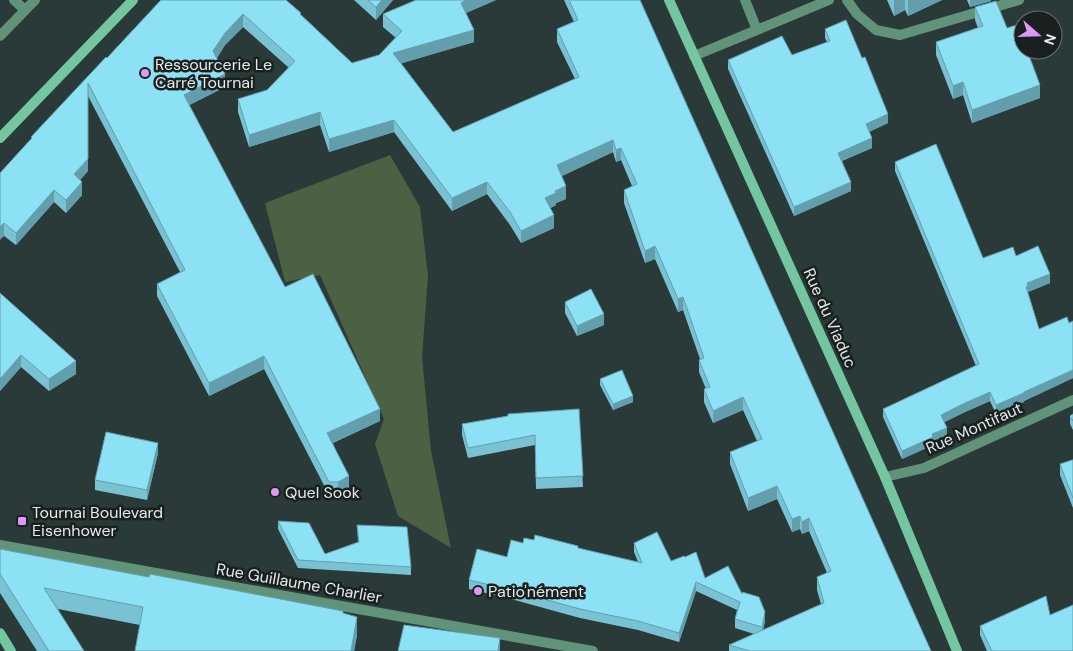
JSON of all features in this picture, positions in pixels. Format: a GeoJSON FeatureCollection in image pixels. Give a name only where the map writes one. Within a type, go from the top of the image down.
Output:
{"type":"FeatureCollection","features":[{"type":"Feature","properties":{"kind":"street"},"geometry":{"type":"LineString","coordinates":[[14,0],[25,10]]}},
{"type":"Feature","properties":{"kind":"street"},"geometry":{"type":"LineString","coordinates":[[0,36],[35,0]]}},
{"type":"Feature","properties":{"kind":"street"},"geometry":{"type":"LineString","coordinates":[[0,138],[133,0]]}},
{"type":"Feature","properties":{"kind":"street","name":"Rue du Viaduc"},"geometry":{"type":"LineString","coordinates":[[669,0],[885,477],[957,651]]}},
{"type":"Feature","properties":{"kind":"street"},"geometry":{"type":"LineString","coordinates":[[744,0],[757,30]]}},
{"type":"Feature","properties":{"kind":"street"},"geometry":{"type":"LineString","coordinates":[[694,56],[829,0]]}},
{"type":"Feature","properties":{"kind":"street"},"geometry":{"type":"LineString","coordinates":[[847,0],[856,14],[876,30],[900,35],[1019,0]]}},
{"type":"Feature","properties":{"kind":"street","name":"Rue Montifaut"},"geometry":{"type":"LineString","coordinates":[[885,477],[924,468],[1073,400]]}},
{"type":"Feature","properties":{"kind":"street","name":"Rue Guillaume Charlier"},"geometry":{"type":"LineString","coordinates":[[0,545],[592,651]]}},
{"type":"Feature","properties":{"kind":"street"},"geometry":{"type":"LineString","coordinates":[[0,633],[11,651]]}},
{"type":"Feature","properties":{"kind":"green space"},"geometry":{"type":"Polygon","coordinates":[[[390,155],[420,207],[428,276],[422,357],[431,451],[451,548],[398,516],[375,444],[384,419],[320,275],[285,282],[265,203],[390,155]]]}},
{"type":"Feature","properties":{"kind":"building"},"geometry":{"type":"Polygon","coordinates":[[[161,0],[286,0],[352,63],[379,55],[402,31],[383,14],[416,0],[467,0],[461,3],[474,30],[393,53],[453,132],[579,77],[557,29],[578,20],[569,0],[640,0],[931,651],[750,651],[729,645],[824,603],[817,577],[831,571],[809,518],[802,522],[800,516],[792,519],[777,486],[748,498],[730,452],[762,439],[743,397],[713,411],[704,389],[710,387],[699,360],[704,358],[683,297],[678,299],[655,246],[645,251],[624,190],[637,184],[621,148],[616,150],[613,140],[557,165],[566,186],[545,198],[554,215],[521,231],[510,212],[487,182],[452,198],[394,120],[329,139],[320,112],[249,135],[238,99],[267,90],[295,61],[243,14],[225,33],[213,51],[225,74],[184,95],[285,287],[313,274],[380,409],[327,433],[349,476],[338,482],[329,482],[264,356],[209,383],[157,284],[185,270],[88,83],[88,159],[74,174],[82,182],[66,200],[54,190],[16,233],[4,223],[0,227],[0,173],[31,137],[161,0]]]}},
{"type":"Feature","properties":{"kind":"building"},"geometry":{"type":"Polygon","coordinates":[[[368,0],[382,0],[376,7],[368,0]]]}},
{"type":"Feature","properties":{"kind":"building"},"geometry":{"type":"Polygon","coordinates":[[[996,1],[1007,28],[1013,26],[1013,60],[1031,60],[1040,85],[972,110],[963,82],[953,86],[936,42],[983,26],[975,7],[996,1]]]}},
{"type":"Feature","properties":{"kind":"building"},"geometry":{"type":"Polygon","coordinates":[[[846,20],[862,58],[865,57],[888,114],[866,124],[872,138],[838,153],[851,182],[794,207],[728,60],[782,36],[792,55],[830,41],[825,29],[846,20]]]}},
{"type":"Feature","properties":{"kind":"building"},"geometry":{"type":"Polygon","coordinates":[[[936,144],[983,258],[1013,247],[1016,256],[1038,246],[1050,274],[1027,283],[1028,286],[1026,287],[1039,329],[1067,317],[1069,323],[1073,321],[1073,370],[996,405],[990,392],[965,403],[941,415],[947,428],[932,434],[933,437],[902,451],[883,409],[979,364],[895,162],[936,144]]]}},
{"type":"Feature","properties":{"kind":"building"},"geometry":{"type":"Polygon","coordinates":[[[591,289],[604,314],[577,326],[565,302],[591,289]]]}},
{"type":"Feature","properties":{"kind":"building"},"geometry":{"type":"Polygon","coordinates":[[[0,293],[76,361],[49,379],[21,355],[0,379],[0,293]]]}},
{"type":"Feature","properties":{"kind":"building"},"geometry":{"type":"Polygon","coordinates":[[[622,370],[633,396],[613,404],[600,379],[622,370]]]}},
{"type":"Feature","properties":{"kind":"building"},"geometry":{"type":"Polygon","coordinates":[[[579,409],[583,476],[536,478],[535,435],[468,448],[462,424],[508,416],[508,414],[579,409]]]}},
{"type":"Feature","properties":{"kind":"building"},"geometry":{"type":"Polygon","coordinates":[[[106,432],[158,443],[147,490],[95,480],[106,432]]]}},
{"type":"Feature","properties":{"kind":"building"},"geometry":{"type":"Polygon","coordinates":[[[1073,460],[1073,498],[1060,464],[1073,460]]]}},
{"type":"Feature","properties":{"kind":"building"},"geometry":{"type":"Polygon","coordinates":[[[278,521],[309,523],[325,554],[359,542],[357,525],[407,527],[411,567],[298,560],[278,521]]]}},
{"type":"Feature","properties":{"kind":"building"},"geometry":{"type":"Polygon","coordinates":[[[657,532],[671,561],[696,552],[705,578],[728,566],[742,594],[742,592],[759,597],[765,612],[762,627],[735,619],[740,602],[696,582],[679,633],[638,621],[580,609],[469,580],[477,549],[507,557],[511,540],[523,543],[524,538],[534,540],[535,535],[578,546],[578,548],[642,563],[634,543],[657,532]]]}},
{"type":"Feature","properties":{"kind":"building"},"geometry":{"type":"Polygon","coordinates":[[[0,549],[149,577],[150,574],[343,611],[343,613],[357,617],[351,651],[135,651],[143,607],[44,588],[84,651],[49,651],[0,574],[0,549]]]}},
{"type":"Feature","properties":{"kind":"building"},"geometry":{"type":"Polygon","coordinates":[[[1046,596],[1050,615],[1073,605],[1073,651],[992,651],[980,626],[1046,596]]]}},
{"type":"Feature","properties":{"kind":"building"},"geometry":{"type":"Polygon","coordinates":[[[404,625],[500,638],[498,651],[398,651],[404,625]]]}},
{"type":"Feature","properties":{"kind":"place","name":"Ressourcerie Le Carré Tournai"},"geometry":{"type":"Point","coordinates":[145,73]}},
{"type":"Feature","properties":{"kind":"place","name":"Quel Sook"},"geometry":{"type":"Point","coordinates":[275,492]}},
{"type":"Feature","properties":{"kind":"place","name":"Tournai Boulevard Eisenhower"},"geometry":{"type":"Point","coordinates":[22,521]}},
{"type":"Feature","properties":{"kind":"place","name":"Patio'nément"},"geometry":{"type":"Point","coordinates":[478,591]}}]}
